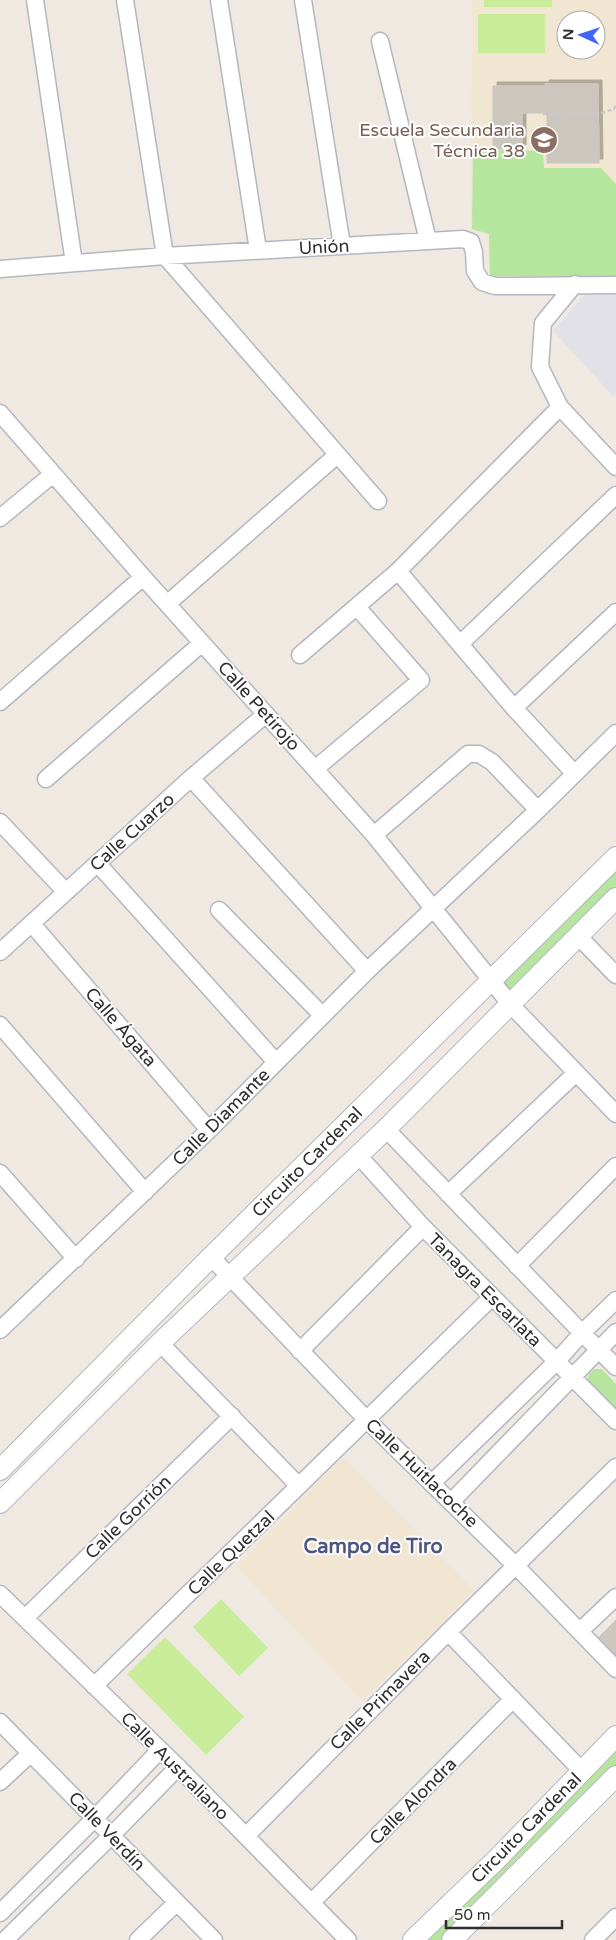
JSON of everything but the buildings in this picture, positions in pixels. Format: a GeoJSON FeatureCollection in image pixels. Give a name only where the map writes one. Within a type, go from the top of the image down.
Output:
{"type":"FeatureCollection","features":[{"type":"Feature","properties":{"kind":"street"},"geometry":{"type":"LineString","coordinates":[[35,0],[74,263]]}},
{"type":"Feature","properties":{"kind":"street"},"geometry":{"type":"LineString","coordinates":[[125,0],[165,256],[378,501]]}},
{"type":"Feature","properties":{"kind":"street"},"geometry":{"type":"LineString","coordinates":[[219,0],[258,250]]}},
{"type":"Feature","properties":{"kind":"street"},"geometry":{"type":"LineString","coordinates":[[303,0],[342,246]]}},
{"type":"Feature","properties":{"kind":"street"},"geometry":{"type":"LineString","coordinates":[[380,42],[428,241]]}},
{"type":"Feature","properties":{"kind":"street","name":"Unión"},"geometry":{"type":"LineString","coordinates":[[0,269],[165,256],[463,239],[471,242],[476,271],[482,282],[495,286],[616,285]]}},
{"type":"Feature","properties":{"kind":"street"},"geometry":{"type":"LineString","coordinates":[[575,284],[543,324],[540,367],[560,407],[616,467]]}},
{"type":"Feature","properties":{"kind":"street"},"geometry":{"type":"LineString","coordinates":[[300,656],[398,571],[560,407]]}},
{"type":"Feature","properties":{"kind":"street","name":"Calle Petirojo"},"geometry":{"type":"LineString","coordinates":[[0,413],[143,577],[374,835],[511,1005],[616,1114]]}},
{"type":"Feature","properties":{"kind":"street"},"geometry":{"type":"LineString","coordinates":[[167,604],[337,455]]}},
{"type":"Feature","properties":{"kind":"street"},"geometry":{"type":"LineString","coordinates":[[0,518],[53,474]]}},
{"type":"Feature","properties":{"kind":"street"},"geometry":{"type":"LineString","coordinates":[[461,643],[616,495]]}},
{"type":"Feature","properties":{"kind":"street"},"geometry":{"type":"LineString","coordinates":[[398,571],[461,643],[514,708],[574,773]]}},
{"type":"Feature","properties":{"kind":"street"},"geometry":{"type":"LineString","coordinates":[[0,702],[143,577]]}},
{"type":"Feature","properties":{"kind":"street"},"geometry":{"type":"LineString","coordinates":[[315,769],[421,680],[358,607]]}},
{"type":"Feature","properties":{"kind":"street"},"geometry":{"type":"LineString","coordinates":[[514,708],[616,612]]}},
{"type":"Feature","properties":{"kind":"street"},"geometry":{"type":"LineString","coordinates":[[46,779],[202,643]]}},
{"type":"Feature","properties":{"kind":"street","name":"Calle Cuarzo"},"geometry":{"type":"LineString","coordinates":[[0,952],[191,778],[266,714]]}},
{"type":"Feature","properties":{"kind":"street","name":"Calle Diamante"},"geometry":{"type":"LineString","coordinates":[[3,1323],[76,1259],[209,1130],[367,971],[538,810],[616,733]]}},
{"type":"Feature","properties":{"kind":"street"},"geometry":{"type":"LineString","coordinates":[[374,835],[468,754],[479,754],[492,762],[538,810]]}},
{"type":"Feature","properties":{"kind":"street"},"geometry":{"type":"LineString","coordinates":[[191,778],[367,971]]}},
{"type":"Feature","properties":{"kind":"street"},"geometry":{"type":"LineString","coordinates":[[0,823],[66,892]]}},
{"type":"Feature","properties":{"kind":"street","name":"Circuito Cardenal"},"geometry":{"type":"LineString","coordinates":[[0,1470],[616,857]]}},
{"type":"Feature","properties":{"kind":"street"},"geometry":{"type":"LineString","coordinates":[[98,864],[276,1062]]}},
{"type":"Feature","properties":{"kind":"street","name":"Circuito Cardenal"},"geometry":{"type":"LineString","coordinates":[[0,1503],[160,1343],[386,1128],[616,898]]}},
{"type":"Feature","properties":{"kind":"street"},"geometry":{"type":"LineString","coordinates":[[219,910],[322,1015]]}},
{"type":"Feature","properties":{"kind":"street","name":"Calle Ágata"},"geometry":{"type":"LineString","coordinates":[[32,924],[209,1130]]}},
{"type":"Feature","properties":{"kind":"street"},"geometry":{"type":"LineString","coordinates":[[579,937],[616,975]]}},
{"type":"Feature","properties":{"kind":"street"},"geometry":{"type":"LineString","coordinates":[[0,1025],[145,1192]]}},
{"type":"Feature","properties":{"kind":"street"},"geometry":{"type":"LineString","coordinates":[[448,1194],[576,1073]]}},
{"type":"Feature","properties":{"kind":"street"},"geometry":{"type":"LineString","coordinates":[[386,1128],[616,1367]]}},
{"type":"Feature","properties":{"kind":"street","name":"Tanagra Escarlata"},"geometry":{"type":"LineString","coordinates":[[358,1155],[423,1227],[616,1421]]}},
{"type":"Feature","properties":{"kind":"street"},"geometry":{"type":"LineString","coordinates":[[517,1266],[616,1166]]}},
{"type":"Feature","properties":{"kind":"street"},"geometry":{"type":"LineString","coordinates":[[0,1173],[76,1259]]}},
{"type":"Feature","properties":{"kind":"street"},"geometry":{"type":"LineString","coordinates":[[300,1351],[423,1227]]}},
{"type":"Feature","properties":{"kind":"street","name":"Calle Huitlacoche"},"geometry":{"type":"LineString","coordinates":[[212,1257],[366,1419],[452,1501],[616,1669]]}},
{"type":"Feature","properties":{"kind":"street","name":"Calle Quetzal"},"geometry":{"type":"LineString","coordinates":[[94,1686],[492,1297]]}},
{"type":"Feature","properties":{"kind":"street"},"geometry":{"type":"LineString","coordinates":[[432,1483],[556,1362],[616,1300]]}},
{"type":"Feature","properties":{"kind":"street"},"geometry":{"type":"LineString","coordinates":[[452,1501],[616,1332]]}},
{"type":"Feature","properties":{"kind":"street"},"geometry":{"type":"LineString","coordinates":[[160,1343],[299,1486]]}},
{"type":"Feature","properties":{"kind":"street","name":"Calle Gorrión"},"geometry":{"type":"LineString","coordinates":[[25,1618],[232,1416]]}},
{"type":"Feature","properties":{"kind":"street","name":"Calle Primavera"},"geometry":{"type":"LineString","coordinates":[[246,1836],[448,1632],[616,1467]]}},
{"type":"Feature","properties":{"kind":"street","name":"Calle Australiano"},"geometry":{"type":"LineString","coordinates":[[0,1594],[178,1767],[348,1940]]}},
{"type":"Feature","properties":{"kind":"street"},"geometry":{"type":"LineString","coordinates":[[580,1631],[616,1597]]}},
{"type":"Feature","properties":{"kind":"street"},"geometry":{"type":"LineString","coordinates":[[448,1632],[582,1771]]}},
{"type":"Feature","properties":{"kind":"street","name":"Calle Alondra"},"geometry":{"type":"LineString","coordinates":[[312,1902],[513,1699]]}},
{"type":"Feature","properties":{"kind":"street","name":"Calle Verdín"},"geometry":{"type":"LineString","coordinates":[[0,1722],[214,1940]]}},
{"type":"Feature","properties":{"kind":"street","name":"Circuito Cardenal"},"geometry":{"type":"LineString","coordinates":[[413,1940],[498,1858],[616,1736]]}},
{"type":"Feature","properties":{"kind":"street"},"geometry":{"type":"LineString","coordinates":[[0,1913],[160,1750]]}},
{"type":"Feature","properties":{"kind":"street"},"geometry":{"type":"LineString","coordinates":[[0,1782],[31,1753]]}},
{"type":"Feature","properties":{"kind":"street"},"geometry":{"type":"LineString","coordinates":[[5,1940],[178,1767]]}},
{"type":"Feature","properties":{"kind":"street","name":"Circuito Cardenal"},"geometry":{"type":"LineString","coordinates":[[452,1940],[616,1776]]}},
{"type":"Feature","properties":{"kind":"street"},"geometry":{"type":"LineString","coordinates":[[138,1940],[176,1903]]}},
{"type":"Feature","properties":{"kind":"street"},"geometry":{"type":"LineString","coordinates":[[593,1940],[616,1917]]}},
{"type":"Feature","properties":{"kind":"path"},"geometry":{"type":"LineString","coordinates":[[543,114],[598,114],[614,109],[616,105]]}},
{"type":"Feature","properties":{"kind":"shaded area","name":"Escuela Secundaria Técnica 38"},"geometry":{"type":"Polygon","coordinates":[[[472,0],[616,0],[616,277],[489,277],[488,235],[471,230],[472,0]]]}},
{"type":"Feature","properties":{"kind":"shaded area"},"geometry":{"type":"Polygon","coordinates":[[[586,293],[616,293],[616,395],[612,395],[553,331],[586,293]]]}},
{"type":"Feature","properties":{"kind":"shaded area"},"geometry":{"type":"Polygon","coordinates":[[[344,1458],[474,1590],[362,1701],[236,1566],[344,1458]]]}},
{"type":"Feature","properties":{"kind":"green space"},"geometry":{"type":"Polygon","coordinates":[[[484,0],[552,0],[552,7],[484,7],[484,0]]]}},
{"type":"Feature","properties":{"kind":"green space"},"geometry":{"type":"Polygon","coordinates":[[[478,14],[545,14],[545,53],[478,53],[478,14]]]}},
{"type":"Feature","properties":{"kind":"green space"},"geometry":{"type":"Polygon","coordinates":[[[473,150],[543,151],[544,168],[601,168],[616,184],[616,276],[490,276],[489,234],[472,229],[473,150]]]}},
{"type":"Feature","properties":{"kind":"green space"},"geometry":{"type":"Polygon","coordinates":[[[616,868],[616,888],[512,992],[502,981],[616,868]]]}},
{"type":"Feature","properties":{"kind":"green space"},"geometry":{"type":"Polygon","coordinates":[[[595,1369],[602,1369],[616,1384],[616,1413],[599,1398],[590,1386],[589,1374],[595,1369]]]}},
{"type":"Feature","properties":{"kind":"green space"},"geometry":{"type":"Polygon","coordinates":[[[221,1599],[268,1648],[239,1676],[193,1627],[221,1599]]]}},
{"type":"Feature","properties":{"kind":"green space"},"geometry":{"type":"Polygon","coordinates":[[[165,1637],[244,1717],[206,1755],[127,1674],[165,1637]]]}},
{"type":"Feature","properties":{"kind":"green space"},"geometry":{"type":"Polygon","coordinates":[[[616,1747],[616,1767],[443,1940],[423,1940],[616,1747]]]}},
{"type":"Feature","properties":{"kind":"place","name":"Escuela Secundaria Técnica 38"},"geometry":{"type":"Point","coordinates":[544,140]}},
{"type":"Feature","properties":{"kind":"district","name":"Campo de Tiro"},"geometry":{"type":"Point","coordinates":[373,1546]}}]}
